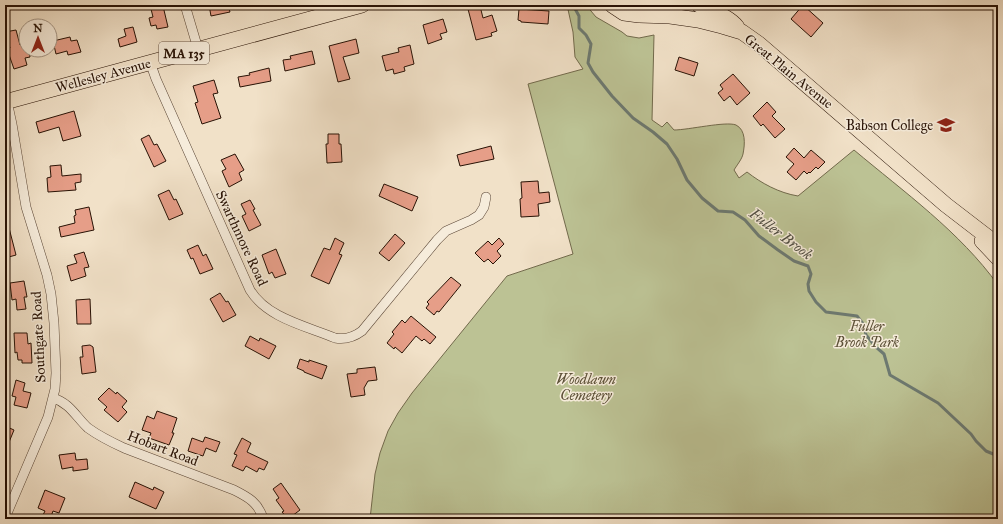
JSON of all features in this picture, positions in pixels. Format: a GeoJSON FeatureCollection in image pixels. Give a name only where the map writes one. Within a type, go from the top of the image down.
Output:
{"type":"FeatureCollection","features":[{"type":"Feature","properties":{"kind":"main road","name":"Wellesley Avenue"},"geometry":{"type":"LineString","coordinates":[[6,102],[362,5]]}},
{"type":"Feature","properties":{"kind":"main road","name":"Great Plain Avenue"},"geometry":{"type":"LineString","coordinates":[[612,5],[624,12],[698,20],[742,32]]}},
{"type":"Feature","properties":{"kind":"main road"},"geometry":{"type":"LineString","coordinates":[[650,16],[669,5]]}},
{"type":"Feature","properties":{"kind":"main road","name":"Great Plain Avenue"},"geometry":{"type":"LineString","coordinates":[[699,5],[722,15],[734,23],[742,32],[759,44],[946,205],[998,245]]}},
{"type":"Feature","properties":{"kind":"main road","name":"Great Plain Avenue"},"geometry":{"type":"LineString","coordinates":[[946,205],[998,258]]}},
{"type":"Feature","properties":{"kind":"street"},"geometry":{"type":"LineString","coordinates":[[186,5],[198,49]]}},
{"type":"Feature","properties":{"kind":"street","name":"Swarthmore Road"},"geometry":{"type":"LineString","coordinates":[[150,62],[156,79],[246,284],[257,300],[266,309],[279,316],[335,338],[345,339],[354,336],[362,331],[437,240],[446,232],[479,215],[484,207],[486,196]]}},
{"type":"Feature","properties":{"kind":"street","name":"Southgate Road"},"geometry":{"type":"LineString","coordinates":[[5,518],[48,417],[56,381],[54,313],[51,294],[46,270],[27,211],[12,124],[6,102]]}},
{"type":"Feature","properties":{"kind":"street","name":"Hobart Road"},"geometry":{"type":"LineString","coordinates":[[53,398],[64,402],[84,424],[106,439],[131,451],[234,490],[247,497],[258,505],[263,519]]}},
{"type":"Feature","properties":{"kind":"green space"},"geometry":{"type":"Polygon","coordinates":[[[567,5],[586,5],[596,17],[627,36],[639,38],[654,35],[652,120],[662,127],[667,122],[674,130],[724,124],[736,125],[739,127],[743,134],[744,150],[741,160],[734,170],[739,178],[747,172],[771,187],[784,193],[798,196],[854,150],[912,197],[949,230],[983,266],[998,285],[998,519],[370,519],[375,474],[380,453],[388,431],[412,393],[507,276],[573,254],[528,84],[583,69],[575,57],[573,32],[567,5]]]}},
{"type":"Feature","properties":{"kind":"building"},"geometry":{"type":"Polygon","coordinates":[[[209,5],[228,5],[230,12],[211,16],[209,5]]]}},
{"type":"Feature","properties":{"kind":"building"},"geometry":{"type":"Polygon","coordinates":[[[803,5],[823,23],[811,37],[791,19],[803,5]]]}},
{"type":"Feature","properties":{"kind":"building"},"geometry":{"type":"Polygon","coordinates":[[[163,6],[168,27],[157,29],[156,25],[151,26],[149,18],[153,17],[151,9],[163,6]]]}},
{"type":"Feature","properties":{"kind":"building"},"geometry":{"type":"Polygon","coordinates":[[[480,6],[483,18],[492,15],[497,31],[491,33],[492,36],[476,40],[468,9],[480,6]]]}},
{"type":"Feature","properties":{"kind":"building"},"geometry":{"type":"Polygon","coordinates":[[[519,9],[549,11],[548,24],[521,22],[518,20],[519,9]]]}},
{"type":"Feature","properties":{"kind":"building"},"geometry":{"type":"Polygon","coordinates":[[[443,19],[447,32],[440,34],[442,39],[428,44],[423,25],[443,19]]]}},
{"type":"Feature","properties":{"kind":"building"},"geometry":{"type":"Polygon","coordinates":[[[133,27],[137,42],[120,47],[118,39],[126,36],[124,29],[133,27]]]}},
{"type":"Feature","properties":{"kind":"building"},"geometry":{"type":"Polygon","coordinates":[[[16,30],[18,38],[18,58],[25,58],[27,65],[14,69],[7,49],[10,48],[5,32],[16,30]]]}},
{"type":"Feature","properties":{"kind":"building"},"geometry":{"type":"Polygon","coordinates":[[[70,37],[71,41],[77,40],[81,52],[68,55],[67,51],[58,53],[58,40],[70,37]]]}},
{"type":"Feature","properties":{"kind":"building"},"geometry":{"type":"Polygon","coordinates":[[[356,39],[359,53],[343,57],[350,79],[338,82],[329,46],[356,39]]]}},
{"type":"Feature","properties":{"kind":"building"},"geometry":{"type":"Polygon","coordinates":[[[410,45],[414,64],[404,67],[405,71],[394,74],[393,69],[386,71],[382,56],[399,52],[398,48],[410,45]]]}},
{"type":"Feature","properties":{"kind":"building"},"geometry":{"type":"Polygon","coordinates":[[[312,51],[315,64],[285,71],[283,60],[291,59],[290,56],[312,51]]]}},
{"type":"Feature","properties":{"kind":"building"},"geometry":{"type":"Polygon","coordinates":[[[679,57],[698,63],[694,76],[675,70],[679,57]]]}},
{"type":"Feature","properties":{"kind":"building"},"geometry":{"type":"Polygon","coordinates":[[[269,68],[271,81],[240,87],[238,77],[250,75],[249,73],[269,68]]]}},
{"type":"Feature","properties":{"kind":"building"},"geometry":{"type":"Polygon","coordinates":[[[733,74],[750,93],[737,105],[730,96],[724,101],[718,93],[723,89],[720,85],[733,74]]]}},
{"type":"Feature","properties":{"kind":"building"},"geometry":{"type":"Polygon","coordinates":[[[214,80],[218,93],[213,94],[221,118],[202,124],[195,103],[198,102],[193,86],[214,80]]]}},
{"type":"Feature","properties":{"kind":"building"},"geometry":{"type":"Polygon","coordinates":[[[767,102],[776,112],[772,116],[785,129],[775,138],[763,124],[761,126],[753,116],[767,102]]]}},
{"type":"Feature","properties":{"kind":"building"},"geometry":{"type":"Polygon","coordinates":[[[74,111],[81,136],[63,141],[59,127],[39,133],[36,122],[74,111]]]}},
{"type":"Feature","properties":{"kind":"building"},"geometry":{"type":"Polygon","coordinates":[[[328,134],[339,134],[342,162],[327,163],[326,144],[328,144],[328,134]]]}},
{"type":"Feature","properties":{"kind":"building"},"geometry":{"type":"Polygon","coordinates":[[[149,135],[154,145],[157,144],[166,161],[154,167],[141,139],[149,135]]]}},
{"type":"Feature","properties":{"kind":"building"},"geometry":{"type":"Polygon","coordinates":[[[491,146],[494,159],[460,166],[457,155],[491,146]]]}},
{"type":"Feature","properties":{"kind":"building"},"geometry":{"type":"Polygon","coordinates":[[[794,148],[804,158],[811,150],[825,162],[818,169],[816,167],[810,173],[809,172],[807,174],[804,171],[796,180],[787,172],[794,164],[786,157],[794,148]]]}},
{"type":"Feature","properties":{"kind":"building"},"geometry":{"type":"Polygon","coordinates":[[[235,154],[244,170],[239,173],[242,180],[229,187],[222,171],[226,169],[221,160],[235,154]]]}},
{"type":"Feature","properties":{"kind":"building"},"geometry":{"type":"Polygon","coordinates":[[[61,165],[62,176],[81,174],[81,182],[75,183],[76,190],[48,192],[47,178],[51,177],[50,166],[61,165]]]}},
{"type":"Feature","properties":{"kind":"building"},"geometry":{"type":"Polygon","coordinates":[[[538,181],[539,193],[549,192],[550,202],[538,204],[539,216],[521,217],[521,182],[538,181]]]}},
{"type":"Feature","properties":{"kind":"building"},"geometry":{"type":"Polygon","coordinates":[[[384,184],[418,197],[412,211],[379,196],[384,184]]]}},
{"type":"Feature","properties":{"kind":"building"},"geometry":{"type":"Polygon","coordinates":[[[169,190],[174,200],[176,199],[183,214],[169,220],[158,195],[169,190]]]}},
{"type":"Feature","properties":{"kind":"building"},"geometry":{"type":"Polygon","coordinates":[[[250,200],[255,209],[253,210],[261,225],[249,231],[242,216],[246,214],[241,204],[250,200]]]}},
{"type":"Feature","properties":{"kind":"building"},"geometry":{"type":"Polygon","coordinates":[[[89,207],[94,230],[61,237],[59,227],[75,223],[75,210],[89,207]]]}},
{"type":"Feature","properties":{"kind":"building"},"geometry":{"type":"Polygon","coordinates":[[[8,224],[16,255],[5,258],[5,225],[8,224]]]}},
{"type":"Feature","properties":{"kind":"building"},"geometry":{"type":"Polygon","coordinates":[[[395,234],[405,243],[389,261],[379,253],[395,234]]]}},
{"type":"Feature","properties":{"kind":"building"},"geometry":{"type":"Polygon","coordinates":[[[335,238],[344,243],[339,254],[342,255],[329,284],[311,276],[324,248],[330,250],[335,238]]]}},
{"type":"Feature","properties":{"kind":"building"},"geometry":{"type":"Polygon","coordinates":[[[499,238],[504,244],[497,251],[501,256],[493,264],[488,259],[484,262],[475,253],[488,241],[492,245],[499,238]]]}},
{"type":"Feature","properties":{"kind":"building"},"geometry":{"type":"Polygon","coordinates":[[[198,245],[203,256],[206,254],[213,269],[200,274],[193,258],[191,259],[187,250],[198,245]]]}},
{"type":"Feature","properties":{"kind":"building"},"geometry":{"type":"Polygon","coordinates":[[[276,249],[286,274],[275,278],[272,272],[269,274],[262,255],[276,249]]]}},
{"type":"Feature","properties":{"kind":"building"},"geometry":{"type":"Polygon","coordinates":[[[84,252],[89,267],[84,268],[86,276],[71,281],[67,266],[77,263],[74,255],[84,252]]]}},
{"type":"Feature","properties":{"kind":"building"},"geometry":{"type":"Polygon","coordinates":[[[451,277],[461,285],[439,312],[437,311],[434,315],[426,308],[429,304],[427,302],[451,277]]]}},
{"type":"Feature","properties":{"kind":"building"},"geometry":{"type":"Polygon","coordinates":[[[24,281],[27,297],[24,297],[26,309],[17,310],[16,299],[12,300],[10,283],[24,281]]]}},
{"type":"Feature","properties":{"kind":"building"},"geometry":{"type":"Polygon","coordinates":[[[220,293],[226,302],[228,301],[236,315],[223,322],[210,299],[220,293]]]}},
{"type":"Feature","properties":{"kind":"building"},"geometry":{"type":"Polygon","coordinates":[[[90,299],[91,324],[77,324],[76,300],[90,299]]]}},
{"type":"Feature","properties":{"kind":"building"},"geometry":{"type":"Polygon","coordinates":[[[411,316],[436,337],[430,344],[424,339],[422,341],[416,336],[402,353],[387,343],[394,334],[392,332],[402,320],[405,323],[411,316]]]}},
{"type":"Feature","properties":{"kind":"building"},"geometry":{"type":"Polygon","coordinates":[[[14,333],[27,333],[28,344],[31,343],[32,363],[22,363],[22,360],[18,360],[17,352],[15,353],[14,333]]]}},
{"type":"Feature","properties":{"kind":"building"},"geometry":{"type":"Polygon","coordinates":[[[250,336],[259,341],[260,338],[276,346],[269,359],[245,346],[250,336]]]}},
{"type":"Feature","properties":{"kind":"building"},"geometry":{"type":"Polygon","coordinates":[[[90,345],[93,347],[96,372],[82,374],[80,357],[83,357],[82,346],[90,345]]]}},
{"type":"Feature","properties":{"kind":"building"},"geometry":{"type":"Polygon","coordinates":[[[300,359],[309,362],[309,360],[327,366],[322,379],[297,368],[300,359]]]}},
{"type":"Feature","properties":{"kind":"building"},"geometry":{"type":"Polygon","coordinates":[[[375,367],[377,380],[368,381],[364,388],[365,395],[351,397],[347,374],[357,373],[357,369],[375,367]]]}},
{"type":"Feature","properties":{"kind":"building"},"geometry":{"type":"Polygon","coordinates":[[[16,380],[25,383],[23,391],[31,393],[27,408],[14,405],[16,397],[12,396],[16,380]]]}},
{"type":"Feature","properties":{"kind":"building"},"geometry":{"type":"Polygon","coordinates":[[[109,388],[116,394],[117,392],[127,401],[122,407],[127,412],[118,422],[104,410],[107,407],[98,399],[109,388]]]}},
{"type":"Feature","properties":{"kind":"building"},"geometry":{"type":"Polygon","coordinates":[[[157,411],[177,418],[172,433],[174,433],[169,445],[149,438],[151,433],[142,430],[147,416],[154,419],[157,411]]]}},
{"type":"Feature","properties":{"kind":"building"},"geometry":{"type":"Polygon","coordinates":[[[5,426],[14,430],[5,452],[5,426]]]}},
{"type":"Feature","properties":{"kind":"building"},"geometry":{"type":"Polygon","coordinates":[[[205,437],[220,442],[216,452],[206,448],[203,456],[188,451],[192,438],[203,442],[205,437]]]}},
{"type":"Feature","properties":{"kind":"building"},"geometry":{"type":"Polygon","coordinates":[[[242,438],[251,443],[247,452],[268,462],[264,470],[259,468],[257,472],[246,466],[243,471],[232,466],[237,455],[234,454],[242,438]]]}},
{"type":"Feature","properties":{"kind":"building"},"geometry":{"type":"Polygon","coordinates":[[[75,453],[76,460],[87,459],[88,469],[73,471],[73,467],[62,469],[59,455],[75,453]]]}},
{"type":"Feature","properties":{"kind":"building"},"geometry":{"type":"Polygon","coordinates":[[[135,482],[153,490],[154,487],[164,492],[156,509],[129,497],[135,482]]]}},
{"type":"Feature","properties":{"kind":"building"},"geometry":{"type":"Polygon","coordinates":[[[281,483],[300,510],[288,519],[282,512],[284,511],[276,500],[279,498],[273,489],[281,483]]]}},
{"type":"Feature","properties":{"kind":"building"},"geometry":{"type":"Polygon","coordinates":[[[45,490],[65,498],[59,513],[53,511],[50,519],[41,519],[45,511],[38,508],[45,490]]]}},
{"type":"Feature","properties":{"kind":"waterway","name":"Fuller Brook"},"geometry":{"type":"LineString","coordinates":[[573,5],[579,16],[579,28],[586,35],[591,44],[588,63],[593,72],[612,96],[633,118],[667,144],[677,159],[687,180],[702,198],[718,211],[733,212],[745,220],[759,236],[778,250],[794,261],[808,266],[811,274],[808,284],[809,291],[816,302],[826,312],[857,316],[864,325],[866,335],[884,354],[890,375],[938,403],[971,434],[986,451],[998,456]]}},
{"type":"Feature","properties":{"kind":"place","name":"Babson College"},"geometry":{"type":"Point","coordinates":[946,125]}},
{"type":"Feature","properties":{"kind":"park label","name":"Fuller Brook Park"},"geometry":{"type":"Point","coordinates":[867,334]}},
{"type":"Feature","properties":{"kind":"park label","name":"Woodlawn Cemetery"},"geometry":{"type":"Point","coordinates":[586,388]}}]}
